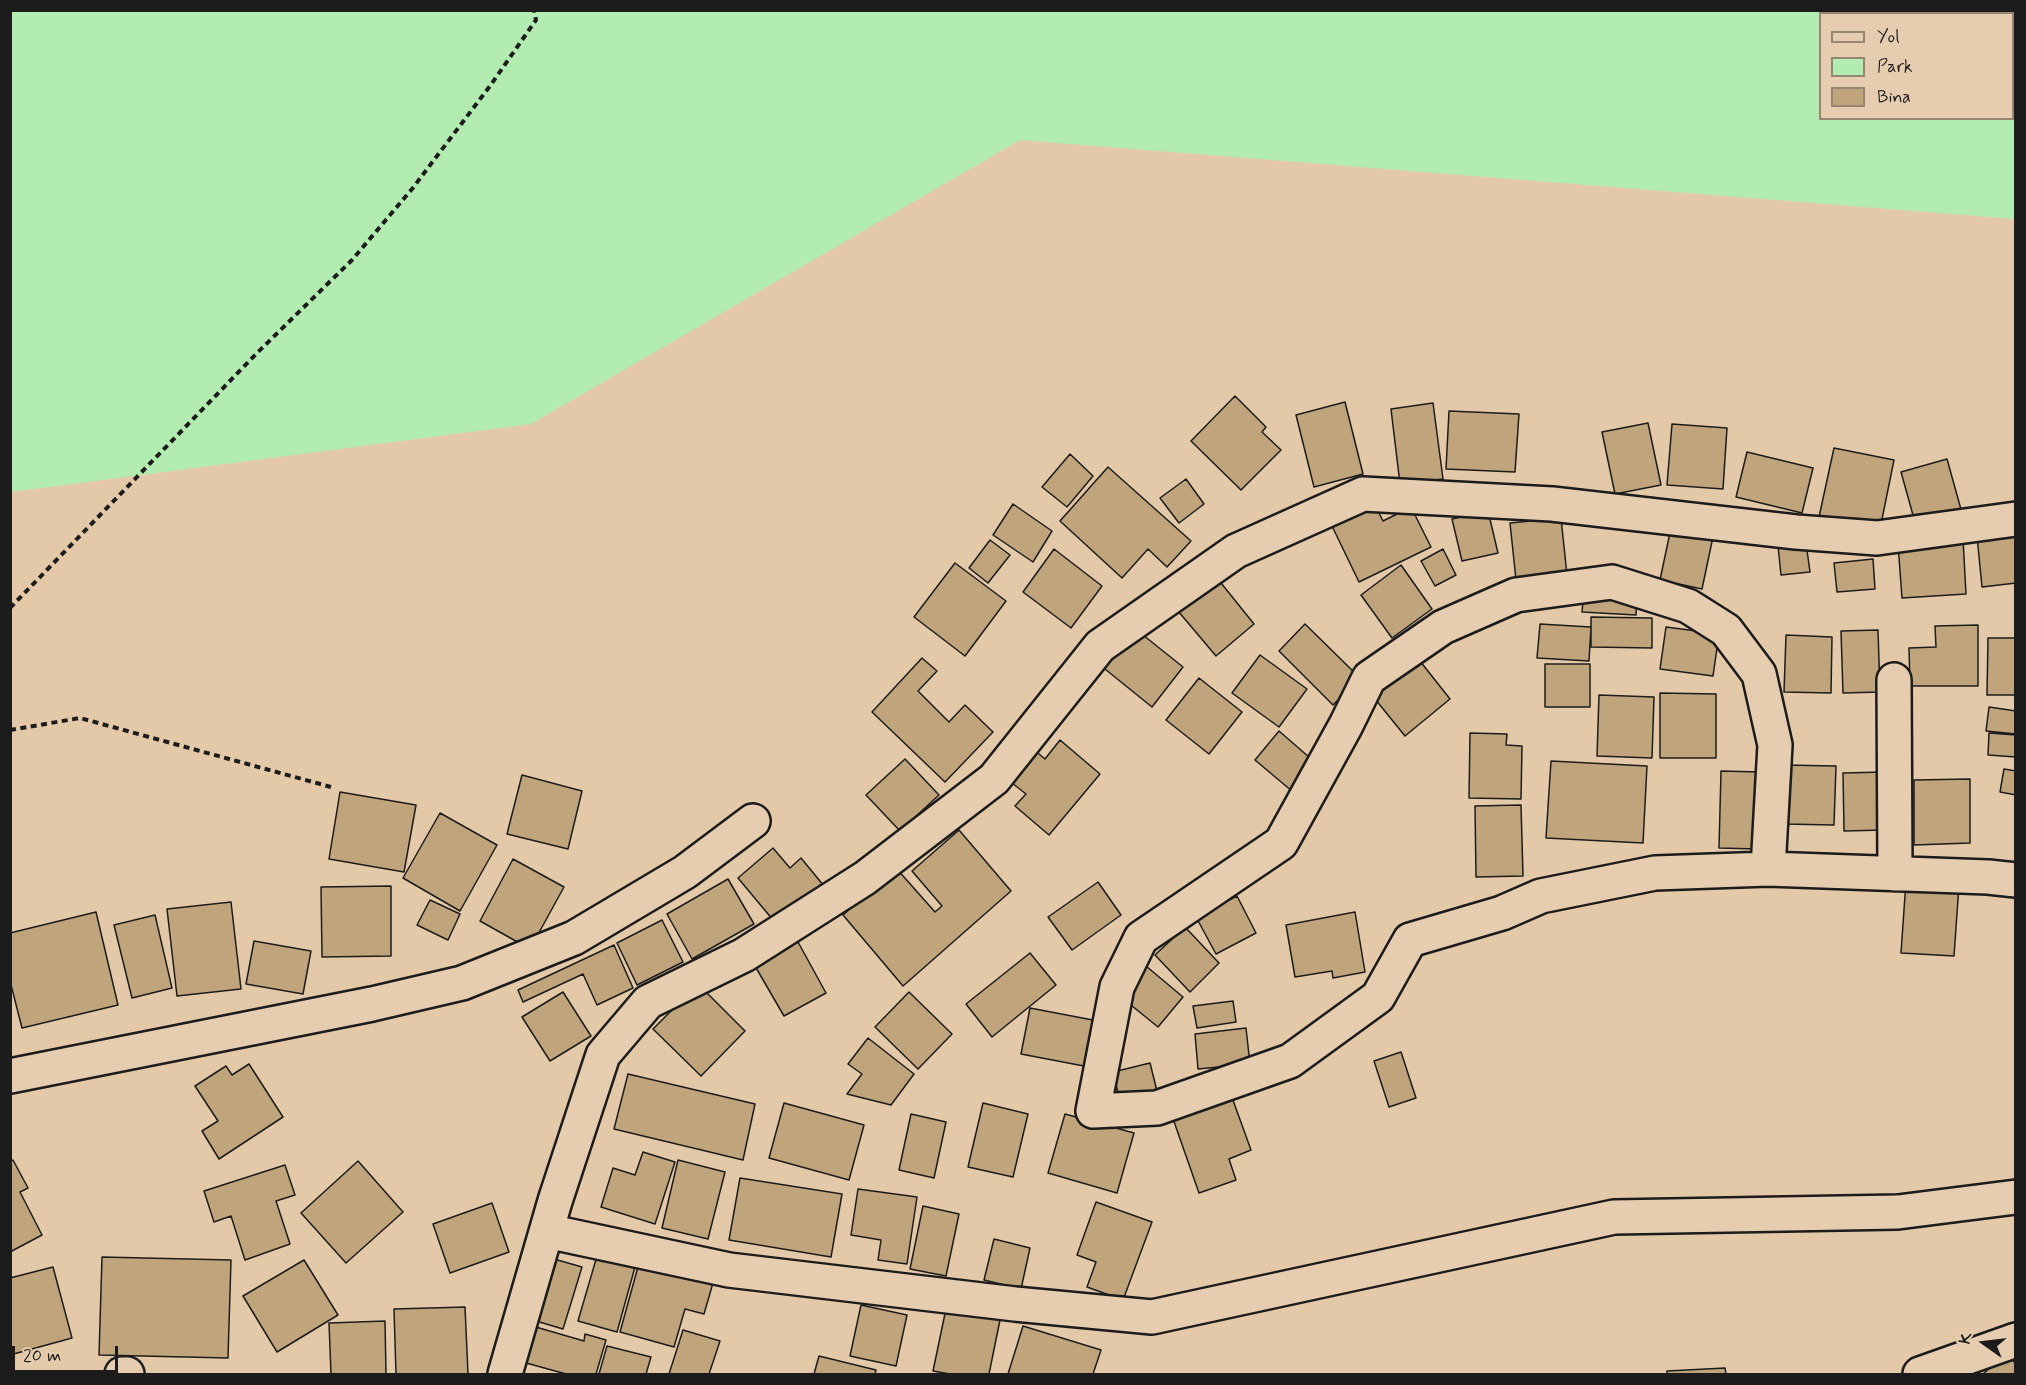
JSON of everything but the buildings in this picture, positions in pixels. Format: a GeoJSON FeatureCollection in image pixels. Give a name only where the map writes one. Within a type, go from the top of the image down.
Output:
{"type":"FeatureCollection","features":[{"type":"Feature","properties":{"kind":"street"},"geometry":{"type":"LineString","coordinates":[[505,1374],[547,1231],[603,1055],[648,1002],[744,955],[874,871],[994,779],[1100,646],[1236,551],[1363,494],[1552,504],[1796,532],[1877,538],[2016,519]]}},
{"type":"Feature","properties":{"kind":"street"},"geometry":{"type":"LineString","coordinates":[[1768,869],[1775,745],[1759,674],[1726,630],[1688,606],[1612,582],[1516,595],[1443,627],[1369,678],[1346,725],[1281,843],[1141,938],[1117,987],[1093,1111],[1157,1108],[1290,1061],[1378,997],[1410,940],[1502,913],[1540,896],[1655,873],[1768,869],[2016,880]]}},
{"type":"Feature","properties":{"kind":"street"},"geometry":{"type":"LineString","coordinates":[[1894,680],[1895,874]]}},
{"type":"Feature","properties":{"kind":"street"},"geometry":{"type":"LineString","coordinates":[[10,1076],[372,1004],[462,983],[574,938],[685,872],[753,821]]}},
{"type":"Feature","properties":{"kind":"street"},"geometry":{"type":"LineString","coordinates":[[547,1231],[729,1270],[1015,1304],[1152,1317],[1614,1216],[1898,1212],[2016,1197]]}},
{"type":"Feature","properties":{"kind":"street"},"geometry":{"type":"LineString","coordinates":[[1920,1374],[2016,1340]]}},
{"type":"Feature","properties":{"kind":"street"},"geometry":{"type":"LineString","coordinates":[[122,1374],[127,1374]]}},
{"type":"Feature","properties":{"kind":"path"},"geometry":{"type":"LineString","coordinates":[[10,609],[258,352],[352,260],[412,189],[490,86],[536,20],[534,10]]}},
{"type":"Feature","properties":{"kind":"path"},"geometry":{"type":"LineString","coordinates":[[10,730],[80,718],[331,787]]}},
{"type":"Feature","properties":{"kind":"green space"},"geometry":{"type":"Polygon","coordinates":[[[10,11],[2015,11],[2015,219],[1020,140],[531,424],[11,492],[10,11]]]}}]}
